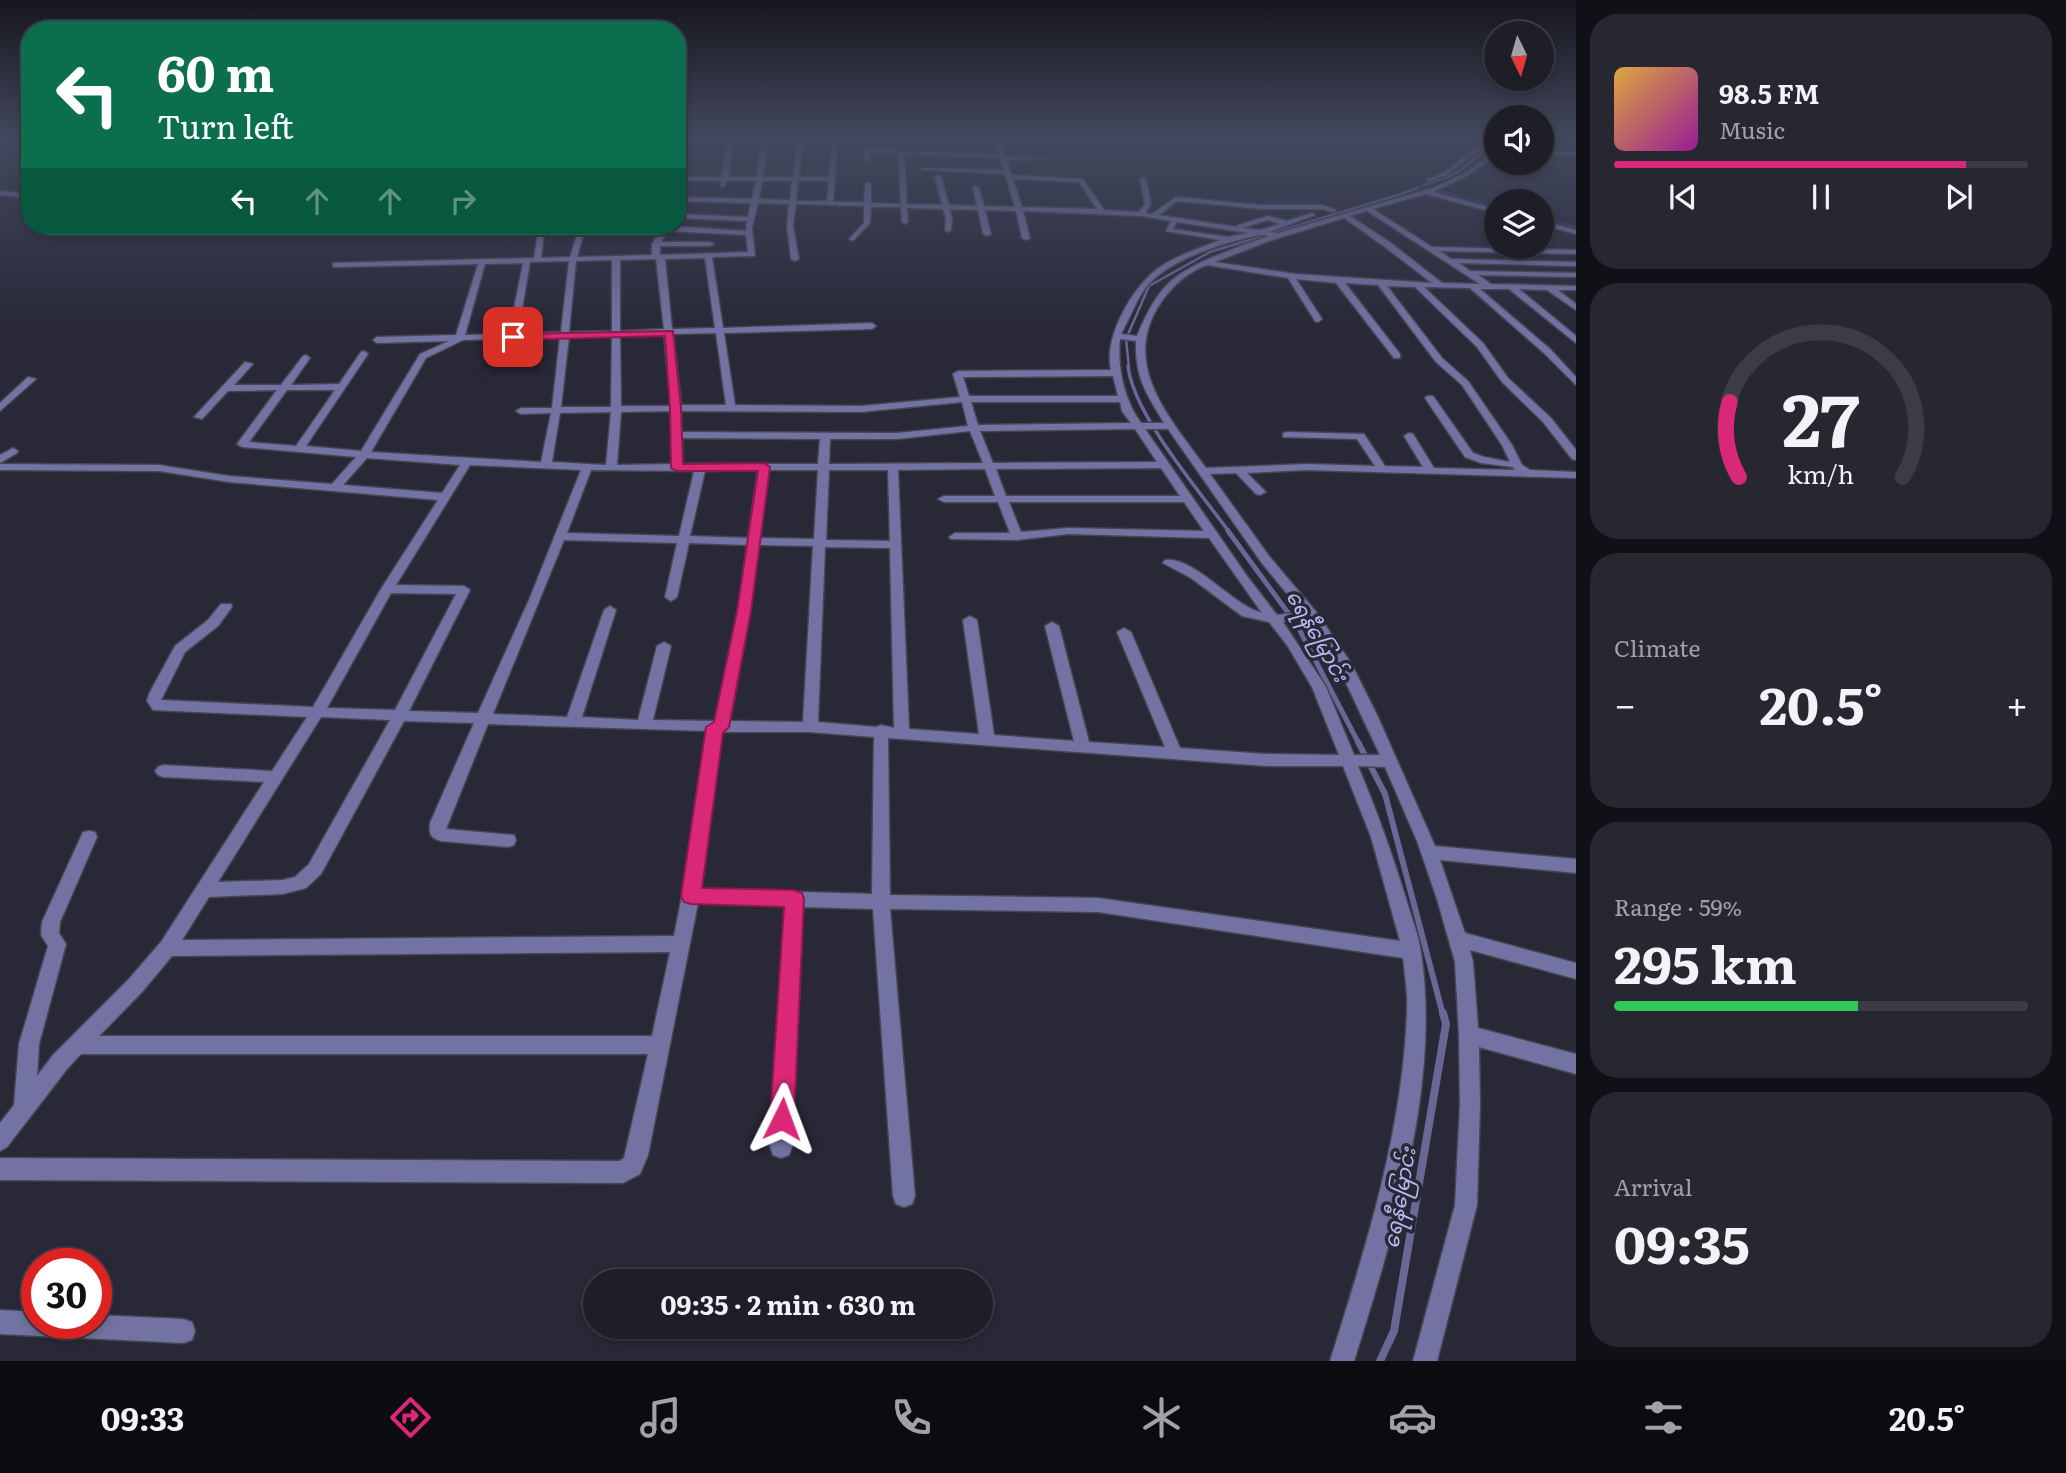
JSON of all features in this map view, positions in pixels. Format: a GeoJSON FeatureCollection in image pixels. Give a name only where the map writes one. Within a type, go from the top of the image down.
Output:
{"type":"FeatureCollection","features":[{"type":"Feature","properties":{"kind":"street"},"geometry":{"type":"LineString","coordinates":[[713,213],[717,203]]}},
{"type":"Feature","properties":{"kind":"street"},"geometry":{"type":"LineString","coordinates":[[336,265],[752,254],[750,219],[756,203]]}},
{"type":"Feature","properties":{"kind":"street"},"geometry":{"type":"LineString","coordinates":[[793,203],[790,226],[795,259]]}},
{"type":"Feature","properties":{"kind":"street"},"geometry":{"type":"LineString","coordinates":[[850,203],[1134,214],[1236,227],[1275,235]]}},
{"type":"Feature","properties":{"kind":"street"},"geometry":{"type":"LineString","coordinates":[[853,239],[867,223],[868,203]]}},
{"type":"Feature","properties":{"kind":"street"},"geometry":{"type":"LineString","coordinates":[[981,203],[988,234]]}},
{"type":"Feature","properties":{"kind":"street"},"geometry":{"type":"LineString","coordinates":[[1018,203],[1026,238]]}},
{"type":"Feature","properties":{"kind":"street"},"geometry":{"type":"LineString","coordinates":[[1096,203],[1102,212]]}},
{"type":"Feature","properties":{"kind":"street"},"geometry":{"type":"LineString","coordinates":[[1134,214],[1148,203]]}},
{"type":"Feature","properties":{"kind":"street"},"geometry":{"type":"LineString","coordinates":[[1153,216],[1171,203]]}},
{"type":"Feature","properties":{"kind":"street"},"geometry":{"type":"LineString","coordinates":[[1210,203],[1333,210]]}},
{"type":"Feature","properties":{"kind":"street"},"geometry":{"type":"LineString","coordinates":[[1342,1361],[1374,1259],[1409,1110],[1417,1009],[1412,951],[1397,891],[1351,761],[1319,687],[1292,643],[1213,535],[1142,428],[1127,411],[1113,360],[1117,336],[1141,288],[1163,268],[1228,239],[1263,232],[1357,203]]}},
{"type":"Feature","properties":{"kind":"street"},"geometry":{"type":"LineString","coordinates":[[1390,203],[1275,235],[1204,262],[1163,291],[1139,339],[1144,380],[1168,427],[1265,559],[1312,616],[1344,663],[1384,761],[1429,852],[1458,939],[1464,961],[1469,1035],[1470,1105],[1466,1205],[1425,1361]]}},
{"type":"Feature","properties":{"kind":"street"},"geometry":{"type":"LineString","coordinates":[[904,204],[905,222]]}},
{"type":"Feature","properties":{"kind":"street"},"geometry":{"type":"LineString","coordinates":[[944,205],[948,230]]}},
{"type":"Feature","properties":{"kind":"street"},"geometry":{"type":"LineString","coordinates":[[1368,209],[1491,287]]}},
{"type":"Feature","properties":{"kind":"street"},"geometry":{"type":"LineString","coordinates":[[1090,211],[1093,221]]}},
{"type":"Feature","properties":{"kind":"street"},"geometry":{"type":"LineString","coordinates":[[686,216],[750,219]]}},
{"type":"Feature","properties":{"kind":"street"},"geometry":{"type":"LineString","coordinates":[[1345,216],[1388,244],[1443,287]]}},
{"type":"Feature","properties":{"kind":"street"},"geometry":{"type":"LineString","coordinates":[[1236,227],[1268,218],[1286,223]]}},
{"type":"Feature","properties":{"kind":"street"},"geometry":{"type":"LineString","coordinates":[[1176,219],[1168,230],[1228,239]]}},
{"type":"Feature","properties":{"kind":"street"},"geometry":{"type":"LineString","coordinates":[[1554,220],[1576,226]]}},
{"type":"Feature","properties":{"kind":"street"},"geometry":{"type":"LineString","coordinates":[[1554,226],[1576,232]]}},
{"type":"Feature","properties":{"kind":"street"},"geometry":{"type":"LineString","coordinates":[[686,228],[750,233]]}},
{"type":"Feature","properties":{"kind":"street"},"geometry":{"type":"LineString","coordinates":[[513,337],[539,235]]}},
{"type":"Feature","properties":{"kind":"street"},"geometry":{"type":"LineString","coordinates":[[546,466],[556,411],[573,259],[580,235]]}},
{"type":"Feature","properties":{"kind":"street"},"geometry":{"type":"LineString","coordinates":[[661,235],[656,244],[669,333],[676,408],[677,468]]}},
{"type":"Feature","properties":{"kind":"street"},"geometry":{"type":"LineString","coordinates":[[656,244],[710,244]]}},
{"type":"Feature","properties":{"kind":"street"},"geometry":{"type":"LineString","coordinates":[[1430,249],[1576,252]]}},
{"type":"Feature","properties":{"kind":"street"},"geometry":{"type":"LineString","coordinates":[[708,255],[731,407]]}},
{"type":"Feature","properties":{"kind":"street"},"geometry":{"type":"LineString","coordinates":[[611,468],[616,410],[616,258]]}},
{"type":"Feature","properties":{"kind":"street"},"geometry":{"type":"LineString","coordinates":[[1449,261],[1576,264]]}},
{"type":"Feature","properties":{"kind":"street"},"geometry":{"type":"LineString","coordinates":[[335,488],[364,455],[424,356],[459,338],[482,262]]}},
{"type":"Feature","properties":{"kind":"street"},"geometry":{"type":"LineString","coordinates":[[1204,262],[1260,274],[1382,285],[1576,288]]}},
{"type":"Feature","properties":{"kind":"street"},"geometry":{"type":"LineString","coordinates":[[1468,273],[1576,275]]}},
{"type":"Feature","properties":{"kind":"street"},"geometry":{"type":"LineString","coordinates":[[1291,277],[1318,319]]}},
{"type":"Feature","properties":{"kind":"street"},"geometry":{"type":"LineString","coordinates":[[1339,281],[1398,356]]}},
{"type":"Feature","properties":{"kind":"street"},"geometry":{"type":"LineString","coordinates":[[1382,285],[1439,360],[1465,383],[1522,469]]}},
{"type":"Feature","properties":{"kind":"street"},"geometry":{"type":"LineString","coordinates":[[1419,287],[1480,345],[1505,380],[1547,420],[1576,457]]}},
{"type":"Feature","properties":{"kind":"street"},"geometry":{"type":"LineString","coordinates":[[1473,287],[1560,364],[1576,382]]}},
{"type":"Feature","properties":{"kind":"street"},"geometry":{"type":"LineString","coordinates":[[1511,287],[1576,340]]}},
{"type":"Feature","properties":{"kind":"street"},"geometry":{"type":"LineString","coordinates":[[1143,288],[1163,291]]}},
{"type":"Feature","properties":{"kind":"street"},"geometry":{"type":"LineString","coordinates":[[1550,288],[1576,308]]}},
{"type":"Feature","properties":{"kind":"street"},"geometry":{"type":"LineString","coordinates":[[377,340],[872,326]]}},
{"type":"Feature","properties":{"kind":"street"},"geometry":{"type":"LineString","coordinates":[[1117,336],[1139,339]]}},
{"type":"Feature","properties":{"kind":"street"},"geometry":{"type":"LineString","coordinates":[[298,450],[364,354]]}},
{"type":"Feature","properties":{"kind":"street"},"geometry":{"type":"LineString","coordinates":[[306,358],[240,442],[247,446],[364,455],[611,468],[989,466],[1161,458],[1237,468],[1522,469]]}},
{"type":"Feature","properties":{"kind":"street"},"geometry":{"type":"LineString","coordinates":[[1560,364],[1576,363]]}},
{"type":"Feature","properties":{"kind":"street"},"geometry":{"type":"LineString","coordinates":[[199,417],[248,364]]}},
{"type":"Feature","properties":{"kind":"street"},"geometry":{"type":"LineString","coordinates":[[1017,537],[974,428],[958,374],[1116,373]]}},
{"type":"Feature","properties":{"kind":"street"},"geometry":{"type":"LineString","coordinates":[[0,408],[5,399],[31,379]]}},
{"type":"Feature","properties":{"kind":"street"},"geometry":{"type":"LineString","coordinates":[[227,388],[341,387]]}},
{"type":"Feature","properties":{"kind":"street"},"geometry":{"type":"LineString","coordinates":[[1430,398],[1469,455],[1522,469],[1576,475]]}},
{"type":"Feature","properties":{"kind":"street"},"geometry":{"type":"LineString","coordinates":[[521,411],[731,407],[887,408],[967,399],[1124,399]]}},
{"type":"Feature","properties":{"kind":"street"},"geometry":{"type":"LineString","coordinates":[[677,436],[897,436],[974,428],[1168,427]]}},
{"type":"Feature","properties":{"kind":"street"},"geometry":{"type":"LineString","coordinates":[[1287,435],[1360,436],[1381,467]]}},
{"type":"Feature","properties":{"kind":"street"},"geometry":{"type":"LineString","coordinates":[[810,727],[825,436]]}},
{"type":"Feature","properties":{"kind":"street"},"geometry":{"type":"LineString","coordinates":[[1409,436],[1430,469]]}},
{"type":"Feature","properties":{"kind":"street"},"geometry":{"type":"LineString","coordinates":[[0,460],[13,451]]}},
{"type":"Feature","properties":{"kind":"street"},"geometry":{"type":"LineString","coordinates":[[0,1140],[76,1045],[135,986],[167,948],[316,714],[387,589],[467,462]]}},
{"type":"Feature","properties":{"kind":"street"},"geometry":{"type":"LineString","coordinates":[[0,467],[159,468],[229,479],[445,497]]}},
{"type":"Feature","properties":{"kind":"street"},"geometry":{"type":"LineString","coordinates":[[508,840],[448,836],[437,832],[438,823],[484,719],[587,467]]}},
{"type":"Feature","properties":{"kind":"street"},"geometry":{"type":"LineString","coordinates":[[671,597],[700,467]]}},
{"type":"Feature","properties":{"kind":"street"},"geometry":{"type":"LineString","coordinates":[[0,1169],[612,1174],[623,1172],[632,1166],[637,1155],[691,896],[718,727],[744,611],[764,467]]}},
{"type":"Feature","properties":{"kind":"street"},"geometry":{"type":"LineString","coordinates":[[892,467],[902,732]]}},
{"type":"Feature","properties":{"kind":"street"},"geometry":{"type":"LineString","coordinates":[[1237,468],[1259,492]]}},
{"type":"Feature","properties":{"kind":"street"},"geometry":{"type":"LineString","coordinates":[[944,499],[1189,499]]}},
{"type":"Feature","properties":{"kind":"street"},"geometry":{"type":"LineString","coordinates":[[955,537],[1017,537],[1068,531],[1213,535]]}},
{"type":"Feature","properties":{"kind":"street"},"geometry":{"type":"LineString","coordinates":[[560,536],[895,545]]}},
{"type":"Feature","properties":{"kind":"street"},"geometry":{"type":"LineString","coordinates":[[1169,563],[1195,575],[1247,613],[1274,618],[1307,616]]}},
{"type":"Feature","properties":{"kind":"street"},"geometry":{"type":"LineString","coordinates":[[203,890],[283,887],[300,883],[315,869],[326,853],[464,590],[387,589]]}},
{"type":"Feature","properties":{"kind":"street"},"geometry":{"type":"LineString","coordinates":[[226,607],[213,623],[180,649],[156,694],[154,701],[158,706],[399,717],[881,730],[1266,760],[1384,761]]}},
{"type":"Feature","properties":{"kind":"street"},"geometry":{"type":"LineString","coordinates":[[573,722],[610,610]]}},
{"type":"Feature","properties":{"kind":"street"},"geometry":{"type":"LineString","coordinates":[[970,620],[987,740]]}},
{"type":"Feature","properties":{"kind":"street"},"geometry":{"type":"LineString","coordinates":[[1052,626],[1083,747]]}},
{"type":"Feature","properties":{"kind":"street"},"geometry":{"type":"LineString","coordinates":[[1124,632],[1175,754]]}},
{"type":"Feature","properties":{"kind":"street"},"geometry":{"type":"LineString","coordinates":[[644,725],[664,646]]}},
{"type":"Feature","properties":{"kind":"street"},"geometry":{"type":"LineString","coordinates":[[881,730],[881,902],[904,1196]]}},
{"type":"Feature","properties":{"kind":"street"},"geometry":{"type":"LineString","coordinates":[[163,771],[275,777]]}},
{"type":"Feature","properties":{"kind":"street"},"geometry":{"type":"LineString","coordinates":[[24,1108],[29,1044],[57,944],[50,935],[51,922],[89,837]]}},
{"type":"Feature","properties":{"kind":"street"},"geometry":{"type":"LineString","coordinates":[[1429,852],[1576,866]]}},
{"type":"Feature","properties":{"kind":"street"},"geometry":{"type":"LineString","coordinates":[[691,896],[1098,905],[1412,951]]}},
{"type":"Feature","properties":{"kind":"street"},"geometry":{"type":"LineString","coordinates":[[781,1147],[794,899]]}},
{"type":"Feature","properties":{"kind":"street"},"geometry":{"type":"LineString","coordinates":[[1458,939],[1576,971]]}},
{"type":"Feature","properties":{"kind":"street"},"geometry":{"type":"LineString","coordinates":[[167,948],[681,944]]}},
{"type":"Feature","properties":{"kind":"street"},"geometry":{"type":"LineString","coordinates":[[1469,1035],[1576,1064]]}},
{"type":"Feature","properties":{"kind":"street"},"geometry":{"type":"LineString","coordinates":[[76,1045],[660,1045]]}},
{"type":"Feature","properties":{"kind":"street"},"geometry":{"type":"LineString","coordinates":[[0,1322],[183,1331]]}},
{"type":"Feature","properties":{"kind":"waterway","name":"ရေနီမြောင်း"},"geometry":{"type":"LineString","coordinates":[[1129,368],[1126,339],[1149,286],[1210,252],[1373,203]]}},
{"type":"Feature","properties":{"kind":"waterway"},"geometry":{"type":"LineString","coordinates":[[1476,203],[1484,205]]}},
{"type":"Feature","properties":{"kind":"waterway"},"geometry":{"type":"LineString","coordinates":[[1554,223],[1576,229]]}},
{"type":"Feature","properties":{"kind":"waterway","name":"ရေနီမြောင်း"},"geometry":{"type":"LineString","coordinates":[[1128,366],[1142,407],[1155,429],[1230,533]]}},
{"type":"Feature","properties":{"kind":"waterway","name":"ရေနီမြောင်း"},"geometry":{"type":"LineString","coordinates":[[1228,531],[1297,625],[1359,744]]}},
{"type":"Feature","properties":{"kind":"waterway","name":"ရေနီမြောင်း"},"geometry":{"type":"LineString","coordinates":[[1358,742],[1385,794],[1443,1015]]}},
{"type":"Feature","properties":{"kind":"waterway","name":"ရေနီမြောင်း"},"geometry":{"type":"LineString","coordinates":[[1380,1361],[1394,1331],[1446,1024],[1443,1013]]}},
{"type":"Feature","properties":{"kind":"route"},"geometry":{"type":"LineString","coordinates":[[513,337],[669,333],[676,408],[677,468],[764,467],[744,611],[721,727],[715,727],[691,896],[794,899],[782,1119]]}}]}
